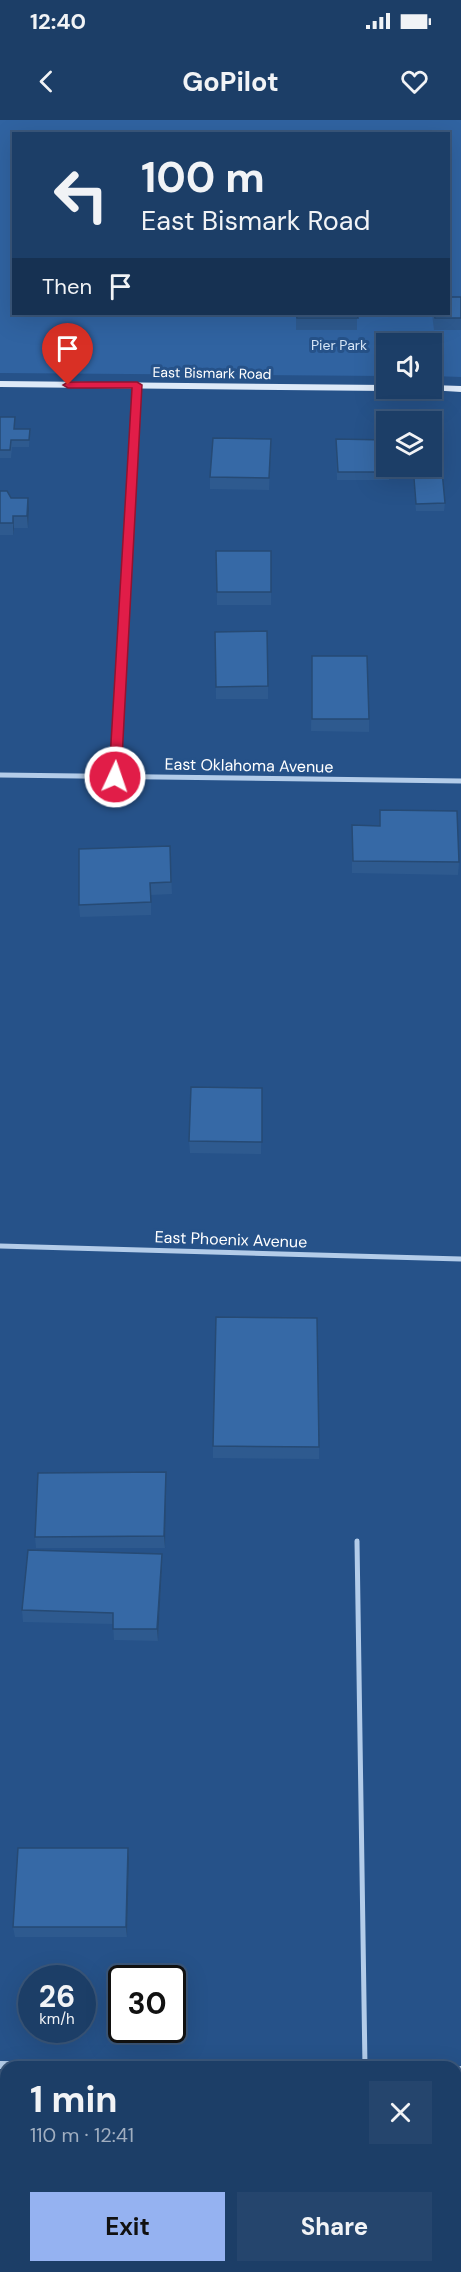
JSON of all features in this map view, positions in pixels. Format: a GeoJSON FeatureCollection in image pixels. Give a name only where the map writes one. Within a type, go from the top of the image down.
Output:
{"type":"FeatureCollection","features":[{"type":"Feature","properties":{"kind":"street","name":"East Bismark Road"},"geometry":{"type":"LineString","coordinates":[[0,384],[376,388]]}},
{"type":"Feature","properties":{"kind":"street"},"geometry":{"type":"LineString","coordinates":[[115,777],[137,385]]}},
{"type":"Feature","properties":{"kind":"street"},"geometry":{"type":"LineString","coordinates":[[442,388],[461,389]]}},
{"type":"Feature","properties":{"kind":"street","name":"East Oklahoma Avenue"},"geometry":{"type":"LineString","coordinates":[[0,776],[461,781]]}},
{"type":"Feature","properties":{"kind":"street","name":"East Phoenix Avenue"},"geometry":{"type":"LineString","coordinates":[[0,1246],[461,1259]]}},
{"type":"Feature","properties":{"kind":"lane"},"geometry":{"type":"LineString","coordinates":[[357,1541],[365,2061]]}},
{"type":"Feature","properties":{"kind":"green space","name":"Pier Park"},"geometry":{"type":"Polygon","coordinates":[[[0,120],[461,120],[461,377],[442,376],[442,333],[376,333],[376,376],[0,373],[0,120]]]}},
{"type":"Feature","properties":{"kind":"building"},"geometry":{"type":"Polygon","coordinates":[[[450,297],[461,297],[461,318],[435,318],[434,315],[450,315],[450,297]]]}},
{"type":"Feature","properties":{"kind":"building"},"geometry":{"type":"Polygon","coordinates":[[[296,315],[357,315],[358,318],[297,318],[296,315]]]}},
{"type":"Feature","properties":{"kind":"building"},"geometry":{"type":"Polygon","coordinates":[[[0,417],[15,417],[14,429],[30,429],[29,440],[11,440],[10,450],[0,450],[0,417]]]}},
{"type":"Feature","properties":{"kind":"building"},"geometry":{"type":"Polygon","coordinates":[[[213,438],[271,439],[269,478],[210,477],[213,438]]]}},
{"type":"Feature","properties":{"kind":"building"},"geometry":{"type":"Polygon","coordinates":[[[336,439],[376,440],[376,472],[338,472],[336,439]]]}},
{"type":"Feature","properties":{"kind":"building"},"geometry":{"type":"Polygon","coordinates":[[[442,471],[445,503],[416,504],[414,477],[442,477],[442,471]]]}},
{"type":"Feature","properties":{"kind":"building"},"geometry":{"type":"Polygon","coordinates":[[[0,491],[7,491],[11,498],[28,498],[27,516],[13,516],[13,523],[0,523],[0,491]]]}},
{"type":"Feature","properties":{"kind":"building"},"geometry":{"type":"Polygon","coordinates":[[[216,551],[271,551],[271,592],[217,592],[216,551]]]}},
{"type":"Feature","properties":{"kind":"building"},"geometry":{"type":"Polygon","coordinates":[[[267,631],[268,686],[216,687],[215,632],[267,631]]]}},
{"type":"Feature","properties":{"kind":"building"},"geometry":{"type":"Polygon","coordinates":[[[312,656],[367,656],[369,719],[312,719],[312,656]]]}},
{"type":"Feature","properties":{"kind":"building"},"geometry":{"type":"Polygon","coordinates":[[[380,810],[457,811],[459,862],[353,861],[352,825],[380,826],[380,810]]]}},
{"type":"Feature","properties":{"kind":"building"},"geometry":{"type":"Polygon","coordinates":[[[170,846],[171,882],[150,883],[151,902],[79,905],[79,849],[170,846]]]}},
{"type":"Feature","properties":{"kind":"building"},"geometry":{"type":"Polygon","coordinates":[[[191,1087],[262,1088],[262,1142],[189,1141],[191,1087]]]}},
{"type":"Feature","properties":{"kind":"building"},"geometry":{"type":"Polygon","coordinates":[[[216,1317],[317,1318],[319,1447],[213,1446],[216,1317]]]}},
{"type":"Feature","properties":{"kind":"building"},"geometry":{"type":"Polygon","coordinates":[[[166,1472],[164,1536],[35,1537],[38,1473],[166,1472]]]}},
{"type":"Feature","properties":{"kind":"building"},"geometry":{"type":"Polygon","coordinates":[[[28,1550],[162,1554],[157,1629],[113,1629],[113,1613],[22,1610],[28,1550]]]}},
{"type":"Feature","properties":{"kind":"building"},"geometry":{"type":"Polygon","coordinates":[[[18,1848],[128,1848],[126,1927],[13,1927],[18,1848]]]}},
{"type":"Feature","properties":{"kind":"route"},"geometry":{"type":"LineString","coordinates":[[68,385],[137,385],[115,777]]}}]}
